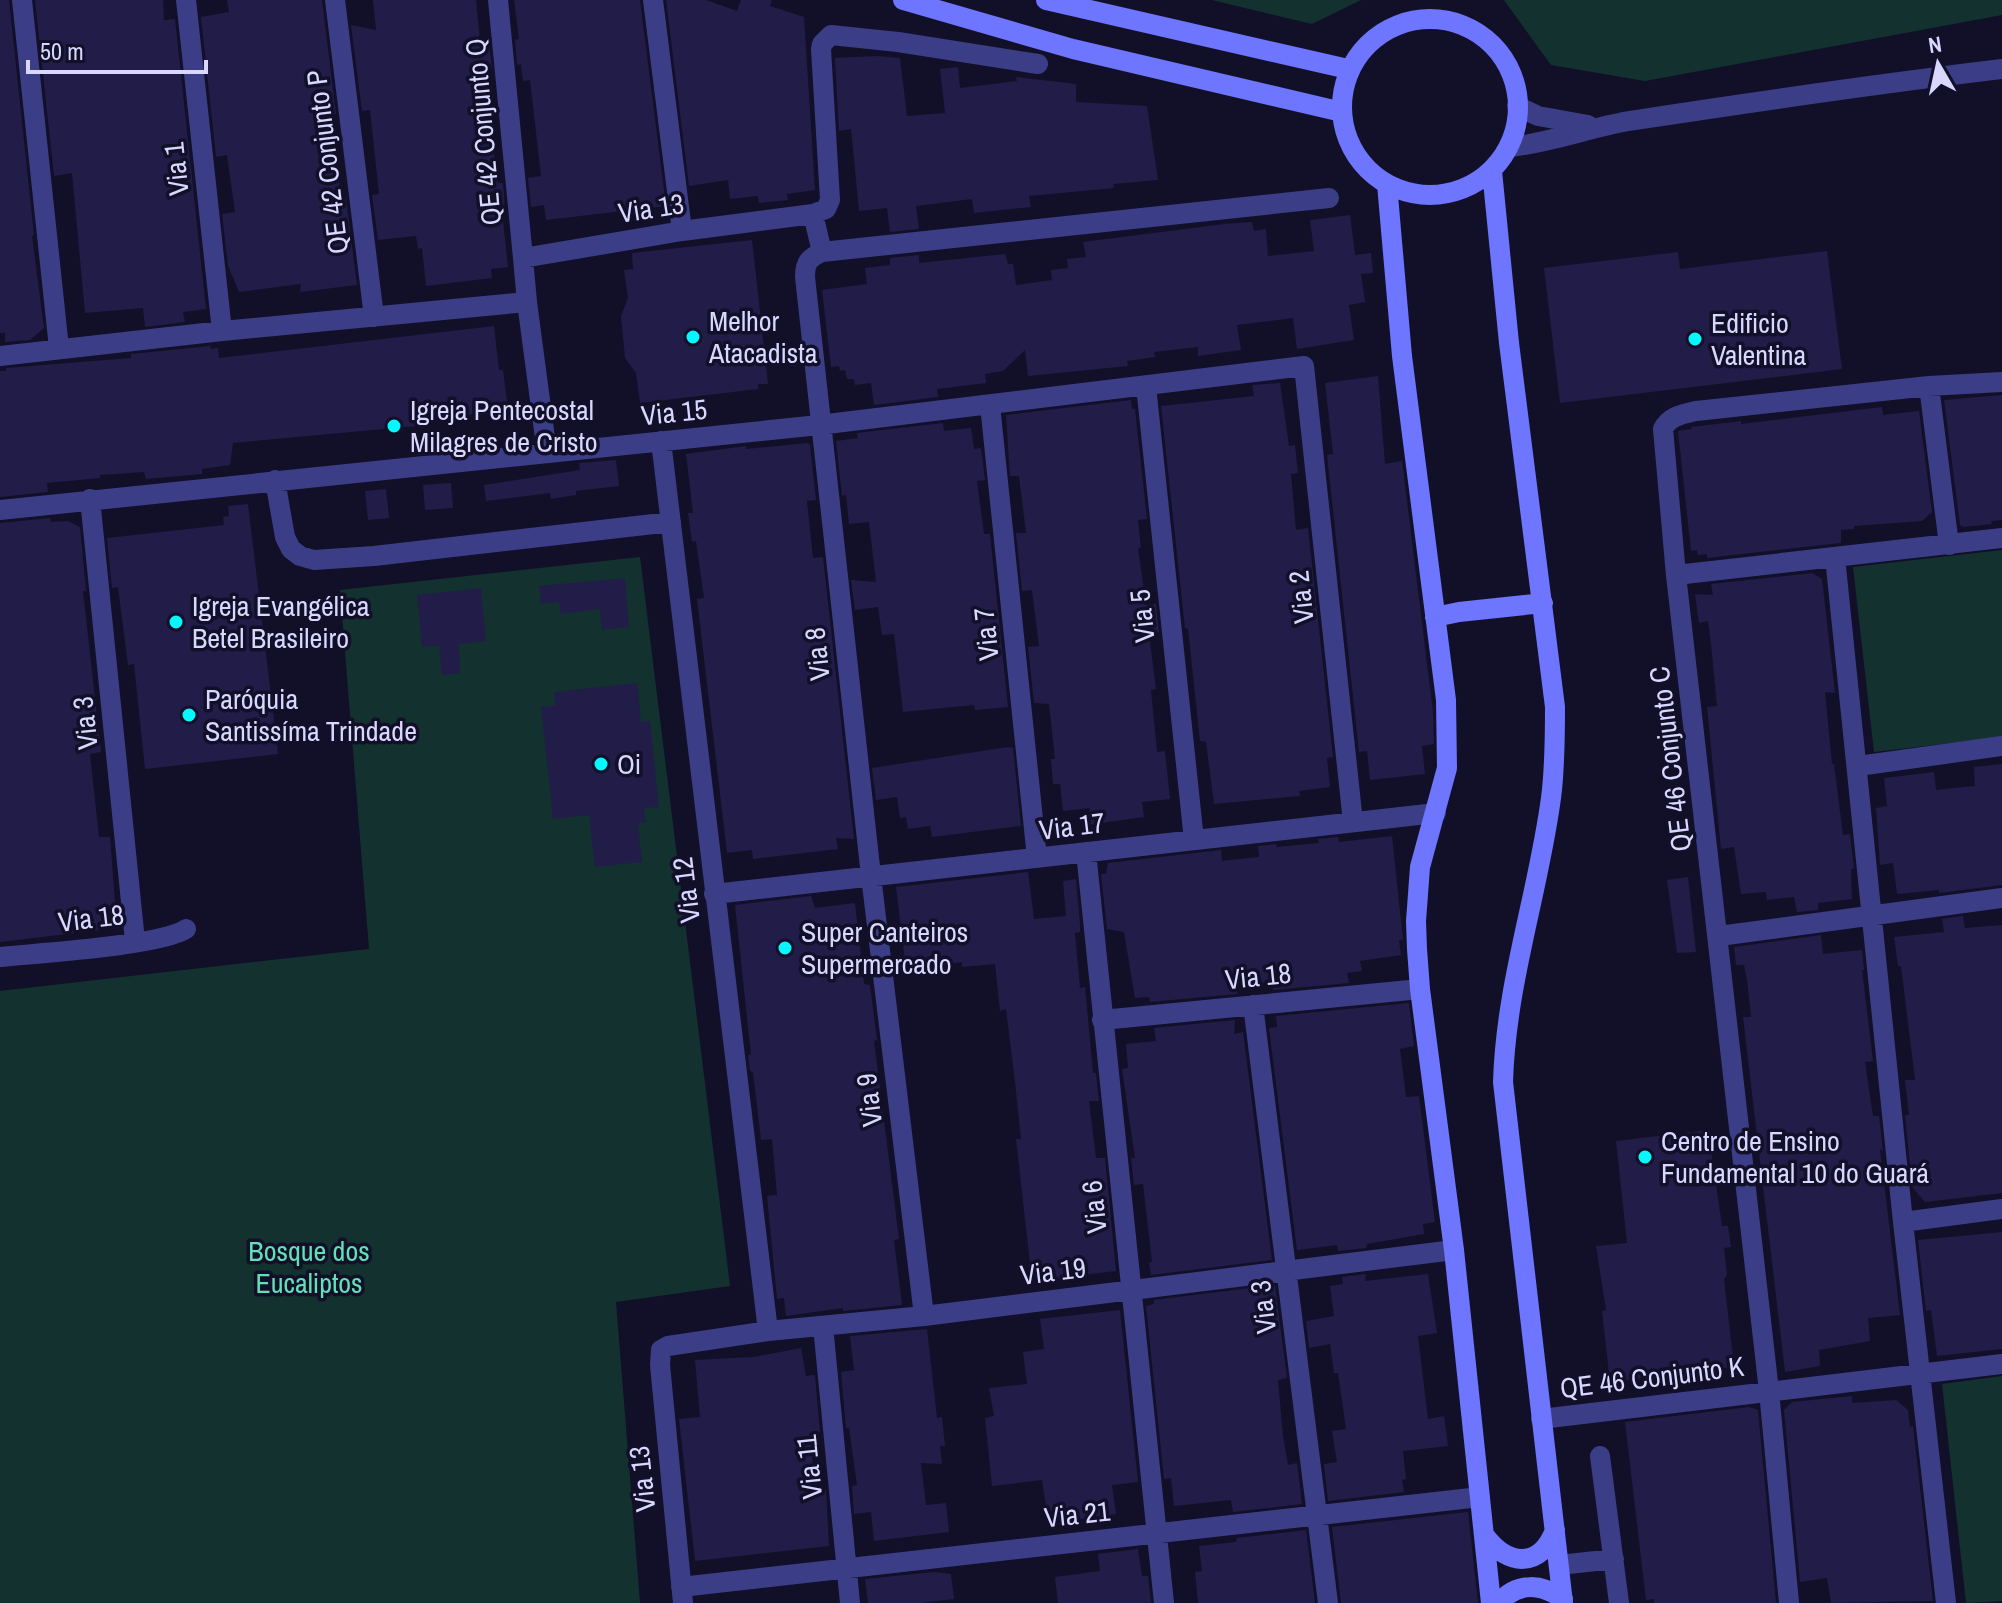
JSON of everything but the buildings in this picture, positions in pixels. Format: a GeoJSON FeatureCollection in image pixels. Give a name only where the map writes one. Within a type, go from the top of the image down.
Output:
{"type":"FeatureCollection","features":[{"type":"Feature","properties":{"kind":"street"},"geometry":{"type":"LineString","coordinates":[[22,0],[59,348]]}},
{"type":"Feature","properties":{"kind":"street","name":"Via 1"},"geometry":{"type":"LineString","coordinates":[[186,0],[222,331]]}},
{"type":"Feature","properties":{"kind":"street","name":"QE 42 Conjunto P"},"geometry":{"type":"LineString","coordinates":[[335,0],[374,317]]}},
{"type":"Feature","properties":{"kind":"street","name":"QE 42 Conjunto Q"},"geometry":{"type":"LineString","coordinates":[[498,0],[523,258]]}},
{"type":"Feature","properties":{"kind":"street"},"geometry":{"type":"LineString","coordinates":[[653,0],[682,231]]}},
{"type":"Feature","properties":{"kind":"street"},"geometry":{"type":"LineString","coordinates":[[903,0],[1073,49],[1342,112]]}},
{"type":"Feature","properties":{"kind":"street"},"geometry":{"type":"LineString","coordinates":[[1046,0],[1348,69]]}},
{"type":"Feature","properties":{"kind":"street"},"geometry":{"type":"LineString","coordinates":[[1429,19],[1458,23],[1484,37],[1504,58],[1516,85],[1517,106],[1510,147],[1492,171],[1468,187],[1442,194],[1414,194],[1387,184],[1366,168],[1350,146],[1342,112],[1348,69],[1374,39],[1400,24],[1429,19]]}},
{"type":"Feature","properties":{"kind":"street"},"geometry":{"type":"LineString","coordinates":[[1038,64],[911,43],[831,35],[821,49],[830,200],[826,209],[813,214],[822,252],[1329,198]]}},
{"type":"Feature","properties":{"kind":"street"},"geometry":{"type":"LineString","coordinates":[[1510,147],[1535,145],[1596,126],[2002,69]]}},
{"type":"Feature","properties":{"kind":"street"},"geometry":{"type":"LineString","coordinates":[[1517,106],[1538,116],[1596,126]]}},
{"type":"Feature","properties":{"kind":"street"},"geometry":{"type":"LineString","coordinates":[[1492,171],[1509,343],[1555,707],[1553,775],[1542,848],[1508,1009],[1503,1082],[1563,1601]]}},
{"type":"Feature","properties":{"kind":"street"},"geometry":{"type":"LineString","coordinates":[[1387,184],[1402,356],[1448,732],[1447,768],[1417,887],[1420,989],[1454,1250],[1491,1603]]}},
{"type":"Feature","properties":{"kind":"street","name":"Via 13"},"geometry":{"type":"LineString","coordinates":[[523,258],[682,231],[813,214]]}},
{"type":"Feature","properties":{"kind":"street","name":"Via 8"},"geometry":{"type":"LineString","coordinates":[[822,252],[810,257],[805,265],[819,425],[871,876]]}},
{"type":"Feature","properties":{"kind":"street"},"geometry":{"type":"LineString","coordinates":[[523,258],[547,453]]}},
{"type":"Feature","properties":{"kind":"street"},"geometry":{"type":"LineString","coordinates":[[0,356],[527,302]]}},
{"type":"Feature","properties":{"kind":"street","name":"Via 15"},"geometry":{"type":"LineString","coordinates":[[0,510],[819,425],[1304,366]]}},
{"type":"Feature","properties":{"kind":"street","name":"Via 2"},"geometry":{"type":"LineString","coordinates":[[1304,366],[1353,822]]}},
{"type":"Feature","properties":{"kind":"street"},"geometry":{"type":"LineString","coordinates":[[1949,545],[1929,386],[2002,382]]}},
{"type":"Feature","properties":{"kind":"street","name":"Via 5"},"geometry":{"type":"LineString","coordinates":[[1146,386],[1194,840]]}},
{"type":"Feature","properties":{"kind":"street","name":"QE 46 Conjunto C"},"geometry":{"type":"LineString","coordinates":[[1789,1603],[1769,1391],[1662,437],[1667,421],[1696,411],[1929,386]]}},
{"type":"Feature","properties":{"kind":"street","name":"Via 7"},"geometry":{"type":"LineString","coordinates":[[990,405],[1037,858]]}},
{"type":"Feature","properties":{"kind":"street","name":"Via 12"},"geometry":{"type":"LineString","coordinates":[[661,441],[768,1331]]}},
{"type":"Feature","properties":{"kind":"street"},"geometry":{"type":"LineString","coordinates":[[275,480],[285,537],[291,549],[300,556],[314,560],[671,522]]}},
{"type":"Feature","properties":{"kind":"street","name":"Via 3"},"geometry":{"type":"LineString","coordinates":[[90,499],[135,941]]}},
{"type":"Feature","properties":{"kind":"street"},"geometry":{"type":"LineString","coordinates":[[1676,575],[2002,538]]}},
{"type":"Feature","properties":{"kind":"street"},"geometry":{"type":"LineString","coordinates":[[1835,557],[1903,1222],[1946,1603]]}},
{"type":"Feature","properties":{"kind":"street"},"geometry":{"type":"LineString","coordinates":[[1435,617],[1543,603]]}},
{"type":"Feature","properties":{"kind":"street"},"geometry":{"type":"LineString","coordinates":[[1858,766],[2002,746]]}},
{"type":"Feature","properties":{"kind":"street","name":"Via 17"},"geometry":{"type":"LineString","coordinates":[[714,894],[1436,813]]}},
{"type":"Feature","properties":{"kind":"street","name":"Via 6"},"geometry":{"type":"LineString","coordinates":[[1086,852],[1164,1603]]}},
{"type":"Feature","properties":{"kind":"street","name":"Via 9"},"geometry":{"type":"LineString","coordinates":[[871,876],[924,1316]]}},
{"type":"Feature","properties":{"kind":"street"},"geometry":{"type":"LineString","coordinates":[[1719,936],[2002,898]]}},
{"type":"Feature","properties":{"kind":"street","name":"Via 18"},"geometry":{"type":"LineString","coordinates":[[0,957],[169,936],[186,929]]}},
{"type":"Feature","properties":{"kind":"street","name":"Via 18"},"geometry":{"type":"LineString","coordinates":[[1102,1020],[1420,989]]}},
{"type":"Feature","properties":{"kind":"street","name":"Via 3"},"geometry":{"type":"LineString","coordinates":[[1253,1005],[1328,1603]]}},
{"type":"Feature","properties":{"kind":"street"},"geometry":{"type":"LineString","coordinates":[[1903,1222],[2002,1209]]}},
{"type":"Feature","properties":{"kind":"street","name":"Via 19"},"geometry":{"type":"LineString","coordinates":[[661,1350],[676,1344],[768,1331],[924,1316],[1454,1250]]}},
{"type":"Feature","properties":{"kind":"street","name":"Via 11"},"geometry":{"type":"LineString","coordinates":[[823,1326],[850,1603]]}},
{"type":"Feature","properties":{"kind":"street","name":"Via 13"},"geometry":{"type":"LineString","coordinates":[[661,1350],[660,1378],[682,1595]]}},
{"type":"Feature","properties":{"kind":"street","name":"QE 46 Conjunto K"},"geometry":{"type":"LineString","coordinates":[[1541,1419],[2002,1364]]}},
{"type":"Feature","properties":{"kind":"street"},"geometry":{"type":"LineString","coordinates":[[1600,1456],[1619,1603]]}},
{"type":"Feature","properties":{"kind":"street","name":"Via 21"},"geometry":{"type":"LineString","coordinates":[[682,1595],[847,1568],[1480,1497]]}},
{"type":"Feature","properties":{"kind":"street"},"geometry":{"type":"LineString","coordinates":[[1485,1536],[1496,1551],[1514,1559],[1533,1557],[1549,1547],[1555,1530]]}},
{"type":"Feature","properties":{"kind":"street"},"geometry":{"type":"LineString","coordinates":[[1559,1565],[1614,1559]]}},
{"type":"Feature","properties":{"kind":"street"},"geometry":{"type":"LineString","coordinates":[[1499,1603],[1518,1589],[1534,1586],[1550,1590],[1563,1601]]}},
{"type":"Feature","properties":{"kind":"green space"},"geometry":{"type":"Polygon","coordinates":[[[1212,0],[1361,0],[1312,24],[1212,0]]]}},
{"type":"Feature","properties":{"kind":"green space"},"geometry":{"type":"Polygon","coordinates":[[[1504,0],[2002,0],[2002,15],[1645,81],[1551,65],[1504,0]]]}},
{"type":"Feature","properties":{"kind":"green space"},"geometry":{"type":"Polygon","coordinates":[[[2002,550],[2002,737],[1874,752],[1853,567],[2002,550]]]}},
{"type":"Feature","properties":{"kind":"green space","name":"Bosque dos Eucaliptos"},"geometry":{"type":"Polygon","coordinates":[[[640,557],[730,1286],[616,1302],[640,1603],[0,1603],[0,991],[369,949],[340,590],[640,557]]]}},
{"type":"Feature","properties":{"kind":"green space"},"geometry":{"type":"Polygon","coordinates":[[[2002,1376],[2002,1601],[1966,1603],[1942,1384],[2002,1376]]]}},
{"type":"Feature","properties":{"kind":"place","name":"Melhor Atacadista"},"geometry":{"type":"Point","coordinates":[693,337]}},
{"type":"Feature","properties":{"kind":"place","name":"Edificio Valentina"},"geometry":{"type":"Point","coordinates":[1695,339]}},
{"type":"Feature","properties":{"kind":"place","name":"Igreja Pentecostal Milagres de Cristo"},"geometry":{"type":"Point","coordinates":[394,426]}},
{"type":"Feature","properties":{"kind":"place","name":"Igreja Evangélica Betel Brasileiro"},"geometry":{"type":"Point","coordinates":[176,622]}},
{"type":"Feature","properties":{"kind":"place","name":"Paróquia Santissíma Trindade"},"geometry":{"type":"Point","coordinates":[189,715]}},
{"type":"Feature","properties":{"kind":"place","name":"Oi"},"geometry":{"type":"Point","coordinates":[601,764]}},
{"type":"Feature","properties":{"kind":"place","name":"Super Canteiros Supermercado"},"geometry":{"type":"Point","coordinates":[785,948]}},
{"type":"Feature","properties":{"kind":"place","name":"Centro de Ensino Fundamental 10 do Guará"},"geometry":{"type":"Point","coordinates":[1645,1157]}}]}
